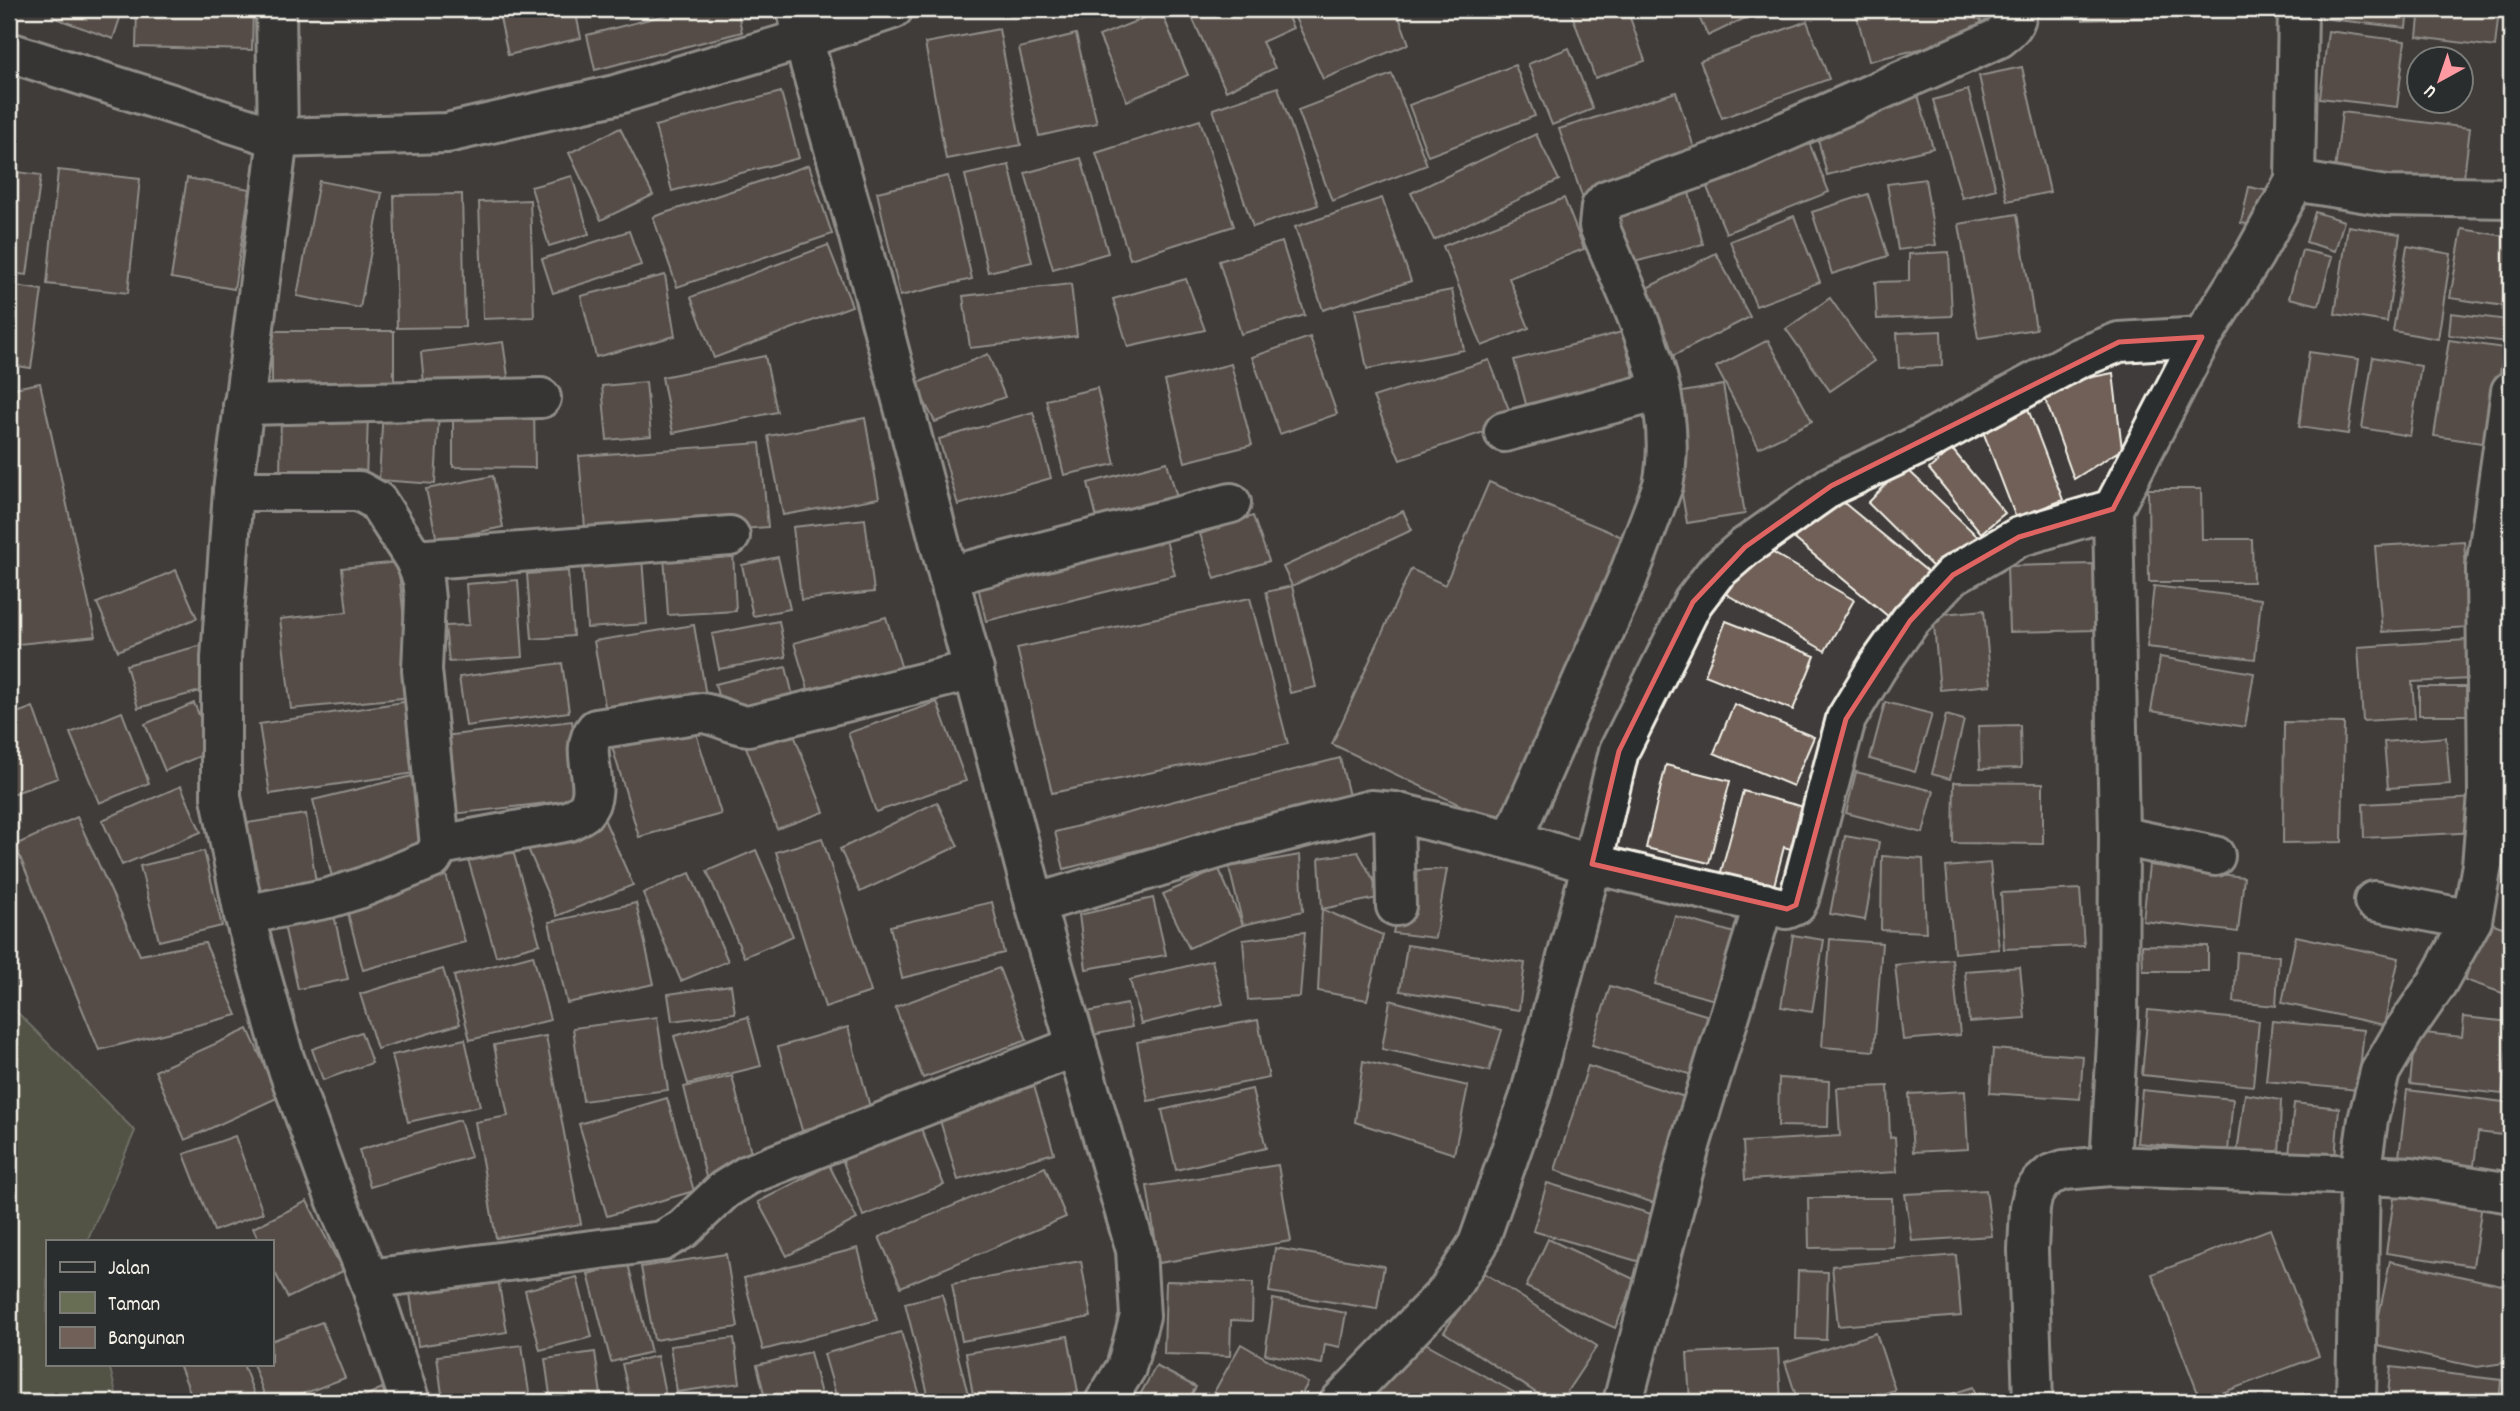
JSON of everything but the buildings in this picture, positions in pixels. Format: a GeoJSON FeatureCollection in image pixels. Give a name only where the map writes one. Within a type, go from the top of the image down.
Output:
{"type":"FeatureCollection","features":[{"type":"Feature","properties":{"kind":"street"},"geometry":{"type":"LineString","coordinates":[[276,9],[278,138],[233,491],[221,658],[221,797],[244,915],[284,1058],[327,1177],[369,1279],[410,1402]]}},
{"type":"Feature","properties":{"kind":"street"},"geometry":{"type":"LineString","coordinates":[[9,52],[278,138],[447,133],[615,95],[800,24],[893,9]]}},
{"type":"Feature","properties":{"kind":"street"},"geometry":{"type":"LineString","coordinates":[[1518,842],[1627,580],[1663,485],[1667,446],[1660,391],[1650,355],[1600,226],[1601,207],[1607,200],[1723,159],[1999,38],[2011,28],[2017,17],[2017,9]]}},
{"type":"Feature","properties":{"kind":"street"},"geometry":{"type":"LineString","coordinates":[[2110,1166],[2118,1024],[2119,836],[2113,509],[2202,337],[2254,255],[2295,181],[2298,9]]}},
{"type":"Feature","properties":{"kind":"street"},"geometry":{"type":"LineString","coordinates":[[800,24],[858,233],[1035,904],[1136,1250],[1140,1316],[1126,1368],[1105,1402]]}},
{"type":"Feature","properties":{"kind":"street"},"geometry":{"type":"LineString","coordinates":[[2295,181],[2386,196],[2511,198]]}},
{"type":"Feature","properties":{"kind":"street"},"geometry":{"type":"LineString","coordinates":[[1340,1402],[1448,1291],[1478,1244],[1530,1096],[1584,862],[1619,751],[1693,602],[1716,572],[1745,547],[1831,486],[1923,443],[2079,358],[2119,342],[2202,337]]}},
{"type":"Feature","properties":{"kind":"street"},"geometry":{"type":"LineString","coordinates":[[1504,432],[1660,391]]}},
{"type":"Feature","properties":{"kind":"street"},"geometry":{"type":"LineString","coordinates":[[2356,1402],[2360,1175],[2368,1119],[2380,1072],[2437,983],[2472,920],[2483,865],[2488,795],[2486,568],[2511,391]]}},
{"type":"Feature","properties":{"kind":"street"},"geometry":{"type":"LineString","coordinates":[[243,405],[541,398]]}},
{"type":"Feature","properties":{"kind":"street"},"geometry":{"type":"LineString","coordinates":[[233,491],[359,491],[377,501],[415,560],[423,580],[425,599],[422,670],[440,845],[432,859],[360,888],[329,898],[244,915]]}},
{"type":"Feature","properties":{"kind":"street"},"geometry":{"type":"LineString","coordinates":[[949,576],[1231,503]]}},
{"type":"Feature","properties":{"kind":"street"},"geometry":{"type":"LineString","coordinates":[[1035,904],[1227,846],[1371,810],[1394,812],[1518,842],[1584,862],[1787,909],[1796,905],[1846,719],[1878,666],[1910,621],[1952,575],[2019,537],[2113,509]]}},
{"type":"Feature","properties":{"kind":"street"},"geometry":{"type":"LineString","coordinates":[[415,560],[730,536]]}},
{"type":"Feature","properties":{"kind":"street"},"geometry":{"type":"LineString","coordinates":[[440,845],[569,821],[584,811],[593,796],[589,741],[596,729],[702,713],[716,715],[733,724],[748,726],[974,670]]}},
{"type":"Feature","properties":{"kind":"street"},"geometry":{"type":"LineString","coordinates":[[1394,812],[1396,906]]}},
{"type":"Feature","properties":{"kind":"street"},"geometry":{"type":"LineString","coordinates":[[2119,836],[2215,856]]}},
{"type":"Feature","properties":{"kind":"street"},"geometry":{"type":"LineString","coordinates":[[2374,901],[2472,920]]}},
{"type":"Feature","properties":{"kind":"street"},"geometry":{"type":"LineString","coordinates":[[1623,1402],[1691,1142],[1765,903]]}},
{"type":"Feature","properties":{"kind":"street"},"geometry":{"type":"LineString","coordinates":[[369,1279],[663,1241],[683,1229],[724,1190],[748,1175],[1077,1046]]}},
{"type":"Feature","properties":{"kind":"street"},"geometry":{"type":"LineString","coordinates":[[2032,1402],[2028,1250],[2033,1194],[2050,1175],[2064,1170],[2110,1166],[2411,1177],[2511,1194]]}},
{"type":"Feature","properties":{"kind":"highlighted area"},"geometry":{"type":"Polygon","coordinates":[[[2202,337],[2113,509],[2019,537],[1953,575],[1910,621],[1846,719],[1796,905],[1787,909],[1592,864],[1619,751],[1693,602],[1745,547],[1831,486],[2119,342],[2202,337]]]}},
{"type":"Feature","properties":{"kind":"green space"},"geometry":{"type":"Polygon","coordinates":[[[9,1004],[135,1131],[87,1240],[46,1240],[46,1366],[109,1366],[118,1402],[9,1402],[9,1004]]]}}]}
